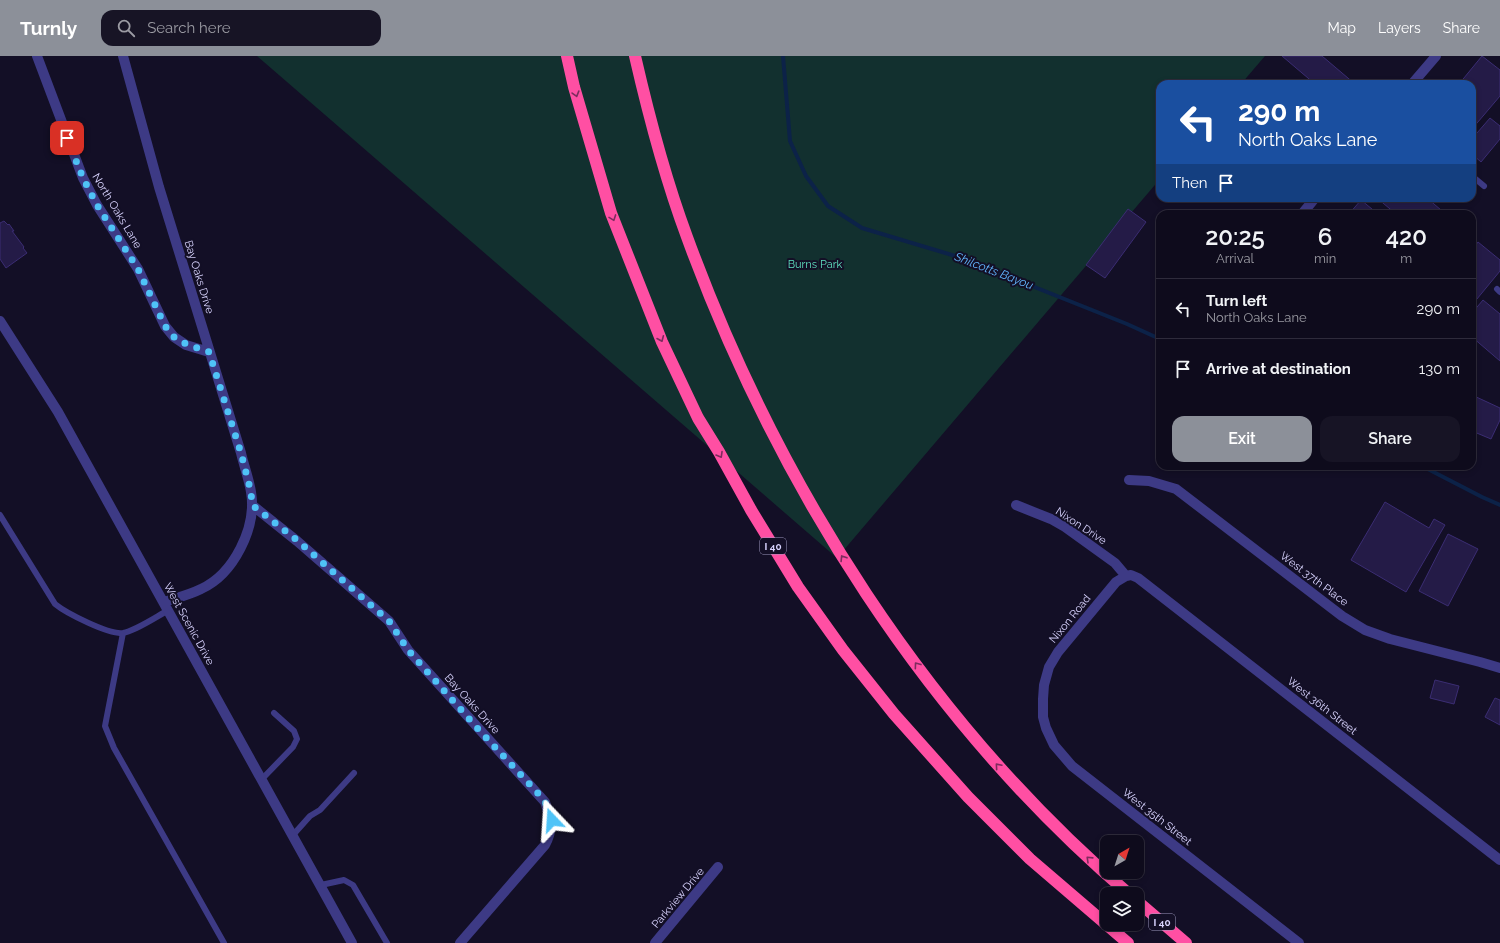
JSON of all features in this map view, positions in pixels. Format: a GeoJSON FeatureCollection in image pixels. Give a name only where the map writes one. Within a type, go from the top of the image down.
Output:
{"type":"FeatureCollection","features":[{"type":"Feature","properties":{"kind":"highway","name":"I 40"},"geometry":{"type":"LineString","coordinates":[[567,56],[574,87],[611,213],[662,342],[698,418],[719,452],[751,510],[798,587],[843,650],[894,714],[968,797],[1030,859],[1128,943]]}},
{"type":"Feature","properties":{"kind":"highway"},"geometry":{"type":"LineString","coordinates":[[635,56],[648,111],[671,191],[686,236],[711,301],[761,413],[790,469],[831,540],[876,609],[921,671],[970,732],[1005,773],[1050,821],[1092,863],[1121,887]]}},
{"type":"Feature","properties":{"kind":"highway","name":"I 40"},"geometry":{"type":"LineString","coordinates":[[1144,907],[1186,943]]}},
{"type":"Feature","properties":{"kind":"street","name":"North Oaks Lane"},"geometry":{"type":"LineString","coordinates":[[37,56],[83,178],[97,205],[138,269],[165,326],[174,337],[186,344],[209,352]]}},
{"type":"Feature","properties":{"kind":"street","name":"Bay Oaks Drive"},"geometry":{"type":"LineString","coordinates":[[123,56],[159,187],[241,453],[251,492],[252,505],[248,532],[234,560],[214,581],[166,607]]}},
{"type":"Feature","properties":{"kind":"street"},"geometry":{"type":"LineString","coordinates":[[1415,80],[1436,56]]}},
{"type":"Feature","properties":{"kind":"street"},"geometry":{"type":"LineString","coordinates":[[1305,210],[1312,202]]}},
{"type":"Feature","properties":{"kind":"street","name":"West Scenic Drive"},"geometry":{"type":"LineString","coordinates":[[0,321],[58,412],[352,943]]}},
{"type":"Feature","properties":{"kind":"street","name":"West 37th Place"},"geometry":{"type":"LineString","coordinates":[[1129,480],[1149,481],[1176,489],[1342,616],[1365,630],[1390,640],[1500,668]]}},
{"type":"Feature","properties":{"kind":"street","name":"Bay Oaks Drive"},"geometry":{"type":"LineString","coordinates":[[252,505],[298,541],[389,621],[408,650],[545,802],[552,820],[549,837],[545,845],[460,943]]}},
{"type":"Feature","properties":{"kind":"street","name":"Nixon Drive"},"geometry":{"type":"LineString","coordinates":[[1016,505],[1058,523],[1115,563],[1126,576]]}},
{"type":"Feature","properties":{"kind":"street","name":"Nixon Road"},"geometry":{"type":"LineString","coordinates":[[1044,685],[1049,667],[1058,652],[1116,582],[1126,576]]}},
{"type":"Feature","properties":{"kind":"street","name":"West 36th Street"},"geometry":{"type":"LineString","coordinates":[[1126,576],[1138,578],[1500,860]]}},
{"type":"Feature","properties":{"kind":"street","name":"West 35th Street"},"geometry":{"type":"LineString","coordinates":[[1044,685],[1042,699],[1043,717],[1046,728],[1054,745],[1072,766],[1299,943]]}},
{"type":"Feature","properties":{"kind":"street","name":"Parkview Drive"},"geometry":{"type":"LineString","coordinates":[[655,943],[718,867]]}},
{"type":"Feature","properties":{"kind":"lane"},"geometry":{"type":"LineString","coordinates":[[1476,179],[1484,186]]}},
{"type":"Feature","properties":{"kind":"lane"},"geometry":{"type":"LineString","coordinates":[[0,515],[55,604],[62,610],[112,632],[123,633],[166,607]]}},
{"type":"Feature","properties":{"kind":"lane"},"geometry":{"type":"LineString","coordinates":[[123,633],[105,726],[114,748],[224,943]]}},
{"type":"Feature","properties":{"kind":"lane"},"geometry":{"type":"LineString","coordinates":[[262,780],[293,747],[297,738],[294,731],[274,712]]}},
{"type":"Feature","properties":{"kind":"lane"},"geometry":{"type":"LineString","coordinates":[[292,835],[310,816],[320,810],[354,773]]}},
{"type":"Feature","properties":{"kind":"lane"},"geometry":{"type":"LineString","coordinates":[[321,885],[344,880],[353,885],[387,943]]}},
{"type":"Feature","properties":{"kind":"green space","name":"Burns Park"},"geometry":{"type":"Polygon","coordinates":[[[257,56],[1265,56],[1244,80],[1156,80],[1156,184],[837,558],[257,56]]]}},
{"type":"Feature","properties":{"kind":"building"},"geometry":{"type":"Polygon","coordinates":[[[1282,56],[1322,56],[1350,80],[1310,80],[1282,56]]]}},
{"type":"Feature","properties":{"kind":"building"},"geometry":{"type":"Polygon","coordinates":[[[1482,56],[1500,70],[1500,96],[1476,124],[1476,80],[1462,80],[1482,56]]]}},
{"type":"Feature","properties":{"kind":"building"},"geometry":{"type":"Polygon","coordinates":[[[1490,118],[1500,126],[1500,139],[1481,162],[1476,158],[1476,132],[1477,133],[1490,118]]]}},
{"type":"Feature","properties":{"kind":"building"},"geometry":{"type":"Polygon","coordinates":[[[1359,202],[1363,202],[1373,210],[1352,210],[1359,202]]]}},
{"type":"Feature","properties":{"kind":"building"},"geometry":{"type":"Polygon","coordinates":[[[1382,202],[1432,202],[1441,210],[1391,210],[1382,202]]]}},
{"type":"Feature","properties":{"kind":"building"},"geometry":{"type":"Polygon","coordinates":[[[1128,209],[1146,222],[1105,278],[1086,265],[1128,209]]]}},
{"type":"Feature","properties":{"kind":"building"},"geometry":{"type":"Polygon","coordinates":[[[4,221],[8,225],[9,224],[27,253],[6,268],[0,259],[0,223],[4,221]]]}},
{"type":"Feature","properties":{"kind":"building"},"geometry":{"type":"Polygon","coordinates":[[[1478,242],[1500,260],[1500,271],[1476,300],[1476,245],[1478,242]]]}},
{"type":"Feature","properties":{"kind":"building"},"geometry":{"type":"Polygon","coordinates":[[[1483,300],[1500,314],[1500,361],[1476,340],[1476,308],[1483,300]]]}},
{"type":"Feature","properties":{"kind":"building"},"geometry":{"type":"Polygon","coordinates":[[[1476,397],[1500,408],[1500,420],[1491,439],[1476,433],[1476,397]]]}},
{"type":"Feature","properties":{"kind":"building"},"geometry":{"type":"Polygon","coordinates":[[[1385,502],[1429,528],[1434,519],[1445,525],[1406,592],[1351,560],[1385,502]]]}},
{"type":"Feature","properties":{"kind":"building"},"geometry":{"type":"Polygon","coordinates":[[[1448,534],[1478,549],[1448,606],[1419,591],[1448,534]]]}},
{"type":"Feature","properties":{"kind":"building"},"geometry":{"type":"Polygon","coordinates":[[[1435,680],[1459,686],[1454,704],[1430,698],[1435,680]]]}},
{"type":"Feature","properties":{"kind":"building"},"geometry":{"type":"Polygon","coordinates":[[[1495,698],[1500,700],[1500,725],[1485,717],[1495,698]]]}},
{"type":"Feature","properties":{"kind":"waterway","name":"Shilcotts Bayou"},"geometry":{"type":"LineString","coordinates":[[783,56],[790,141],[806,176],[828,206],[862,228],[962,258],[1127,324],[1156,337]]}},
{"type":"Feature","properties":{"kind":"waterway","name":"Shilcotts Bayou"},"geometry":{"type":"LineString","coordinates":[[1430,470],[1500,505]]}},
{"type":"Feature","properties":{"kind":"route"},"geometry":{"type":"LineString","coordinates":[[67,138],[83,178],[97,205],[138,269],[165,326],[174,337],[186,344],[209,352],[241,453],[251,492],[252,505],[298,541],[389,621],[408,650],[479,730],[537,792],[545,802],[552,820]]}}]}
